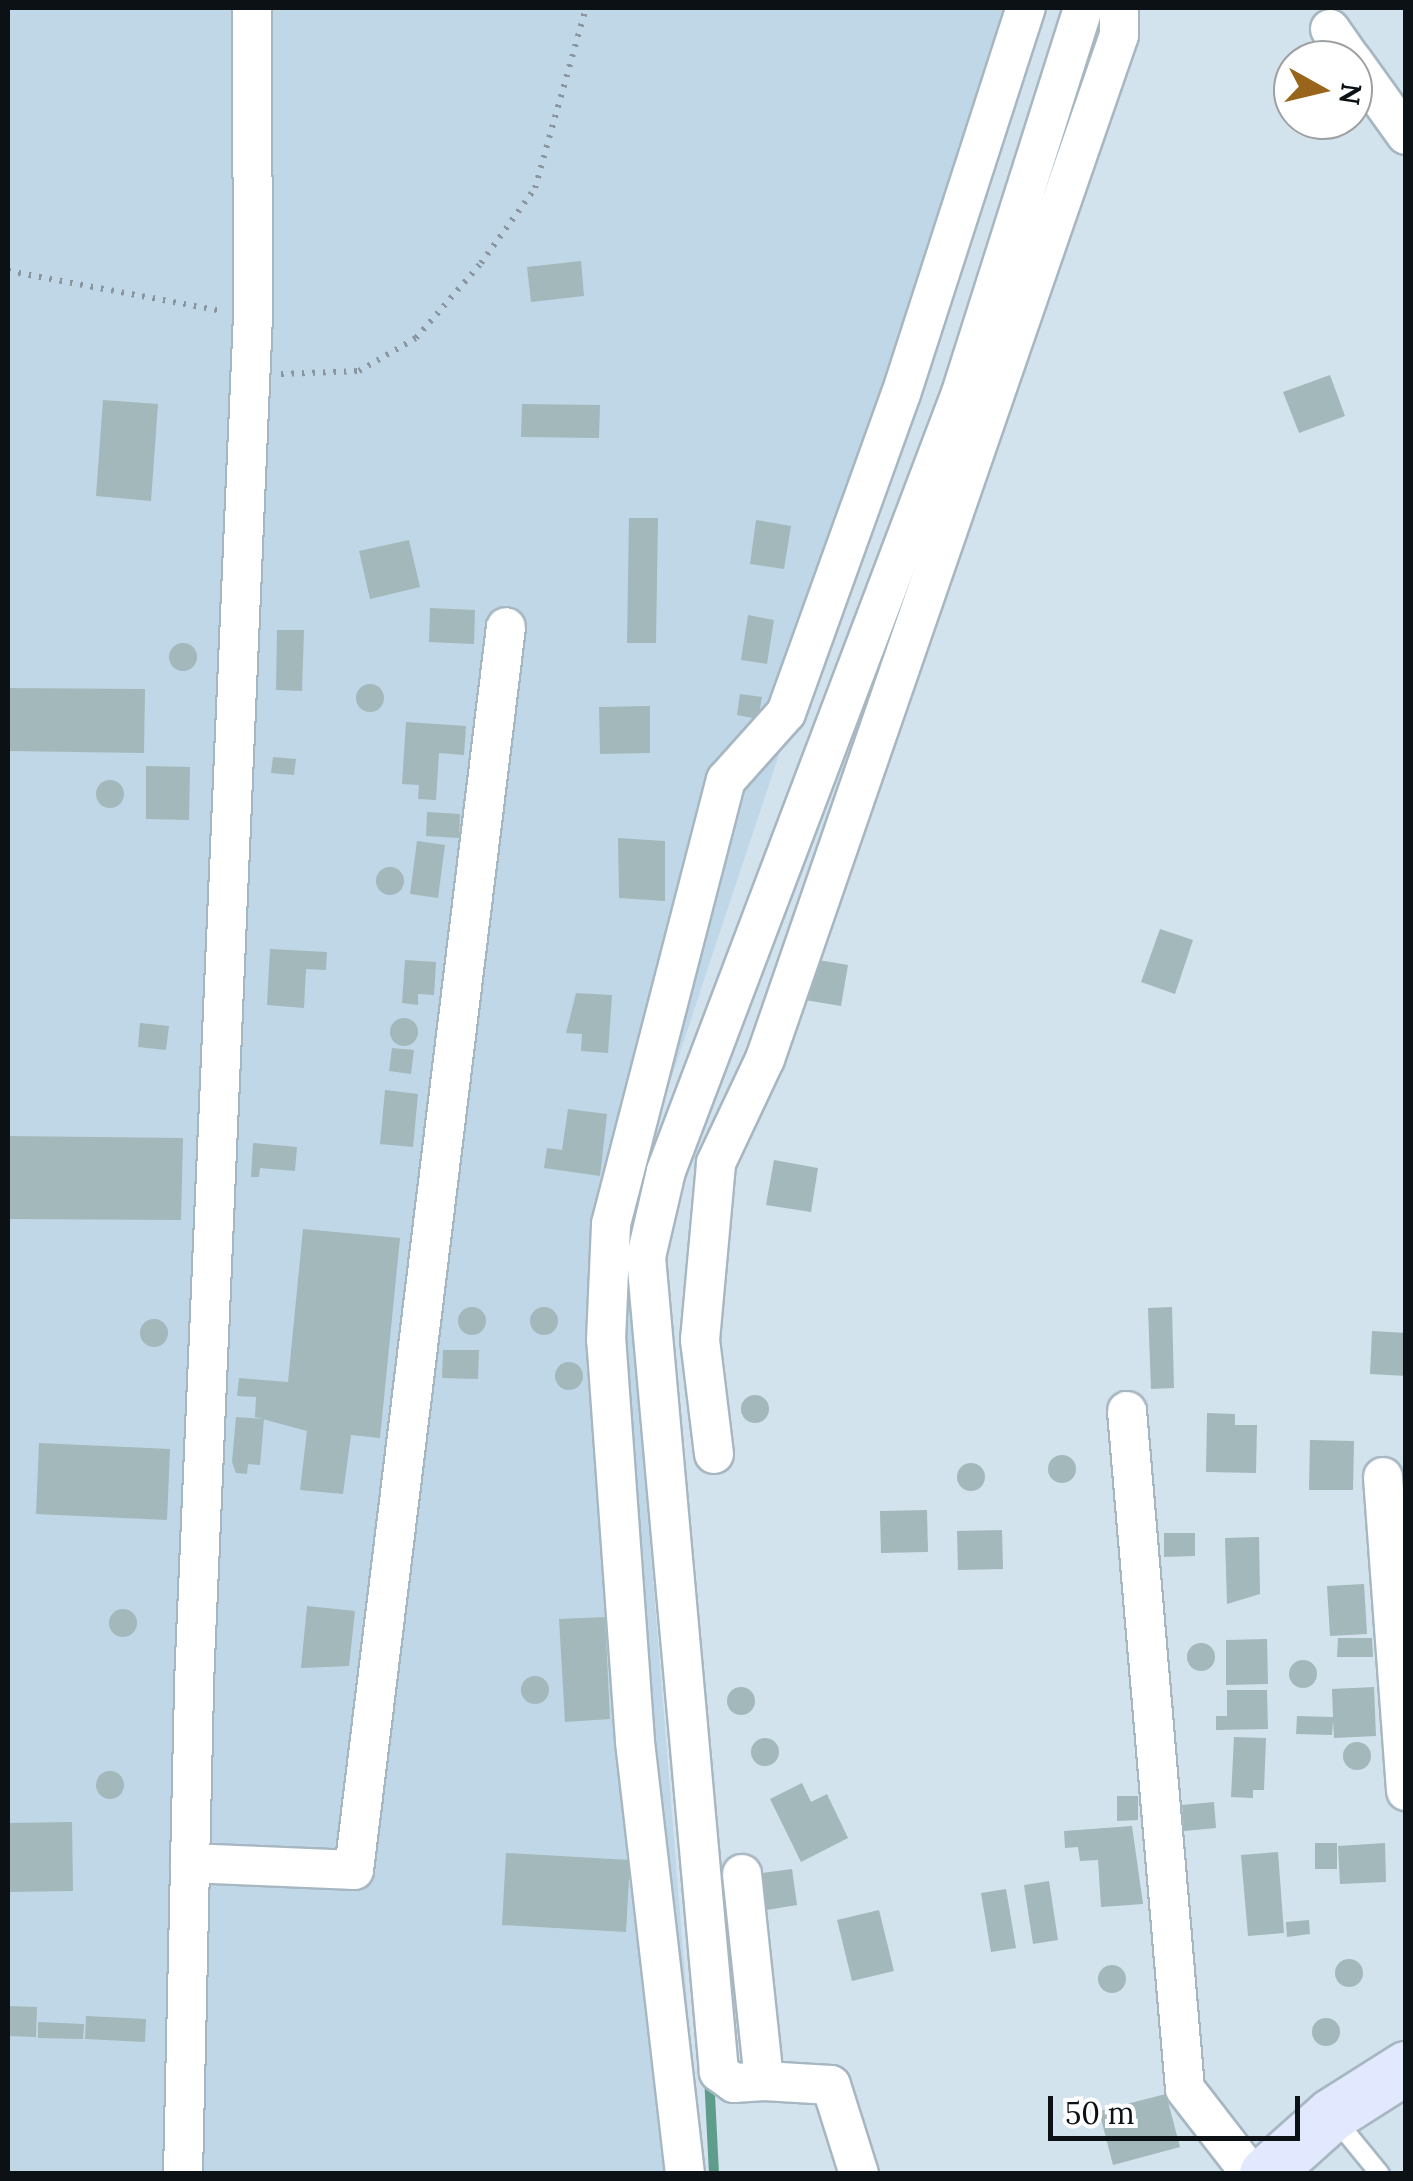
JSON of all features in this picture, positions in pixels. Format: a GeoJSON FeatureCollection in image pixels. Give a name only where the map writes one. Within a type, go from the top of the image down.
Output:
{"type":"FeatureCollection","features":[{"type":"Feature","properties":{"kind":"main road"},"geometry":{"type":"LineString","coordinates":[[1266,2174],[1332,2115],[1406,2068]]}},
{"type":"Feature","properties":{"kind":"street"},"geometry":{"type":"LineString","coordinates":[[183,2174],[190,1863],[252,317],[252,8]]}},
{"type":"Feature","properties":{"kind":"street"},"geometry":{"type":"LineString","coordinates":[[686,2174],[636,1741],[606,1340],[611,1224],[726,780],[786,713],[901,394],[1026,8]]}},
{"type":"Feature","properties":{"kind":"street"},"geometry":{"type":"LineString","coordinates":[[859,2174],[831,2086],[734,2083],[720,2072],[646,1257],[666,1171],[960,393],[1083,8]]}},
{"type":"Feature","properties":{"kind":"street"},"geometry":{"type":"LineString","coordinates":[[714,1454],[700,1340],[716,1163],[772,1040],[1112,54],[1119,8]]}},
{"type":"Feature","properties":{"kind":"street"},"geometry":{"type":"LineString","coordinates":[[1330,29],[1338,40]]}},
{"type":"Feature","properties":{"kind":"street"},"geometry":{"type":"LineString","coordinates":[[1373,88],[1406,135]]}},
{"type":"Feature","properties":{"kind":"street"},"geometry":{"type":"LineString","coordinates":[[190,1863],[354,1870],[506,627]]}},
{"type":"Feature","properties":{"kind":"street"},"geometry":{"type":"LineString","coordinates":[[1127,1410],[1185,2090],[1251,2174]]}},
{"type":"Feature","properties":{"kind":"street"},"geometry":{"type":"LineString","coordinates":[[1383,1478],[1406,1791]]}},
{"type":"Feature","properties":{"kind":"street"},"geometry":{"type":"LineString","coordinates":[[742,1874],[764,2081]]}},
{"type":"Feature","properties":{"kind":"lane"},"geometry":{"type":"LineString","coordinates":[[1332,2115],[1380,2174]]}},
{"type":"Feature","properties":{"kind":"path"},"geometry":{"type":"LineString","coordinates":[[250,376],[359,371],[416,338],[535,188],[586,8]]}},
{"type":"Feature","properties":{"kind":"path"},"geometry":{"type":"LineString","coordinates":[[8,271],[252,317]]}},
{"type":"Feature","properties":{"kind":"shaded area"},"geometry":{"type":"Polygon","coordinates":[[[8,8],[1027,8],[624,1221],[701,2173],[8,2174],[8,8]]]}},
{"type":"Feature","properties":{"kind":"building"},"geometry":{"type":"Polygon","coordinates":[[[581,261],[584,296],[531,302],[527,267],[581,261]]]}},
{"type":"Feature","properties":{"kind":"building"},"geometry":{"type":"Polygon","coordinates":[[[1330,375],[1345,416],[1299,433],[1283,392],[1330,375]]]}},
{"type":"Feature","properties":{"kind":"building"},"geometry":{"type":"Polygon","coordinates":[[[103,400],[158,404],[151,501],[96,496],[103,400]]]}},
{"type":"Feature","properties":{"kind":"building"},"geometry":{"type":"Polygon","coordinates":[[[522,404],[600,405],[599,438],[521,437],[522,404]]]}},
{"type":"Feature","properties":{"kind":"building"},"geometry":{"type":"Polygon","coordinates":[[[629,518],[658,518],[656,643],[627,643],[629,518]]]}},
{"type":"Feature","properties":{"kind":"building"},"geometry":{"type":"Polygon","coordinates":[[[756,520],[791,526],[784,569],[750,564],[756,520]]]}},
{"type":"Feature","properties":{"kind":"building"},"geometry":{"type":"Polygon","coordinates":[[[409,540],[420,587],[370,599],[359,551],[409,540]]]}},
{"type":"Feature","properties":{"kind":"building"},"geometry":{"type":"Polygon","coordinates":[[[430,608],[475,610],[474,644],[429,642],[430,608]]]}},
{"type":"Feature","properties":{"kind":"building"},"geometry":{"type":"Polygon","coordinates":[[[748,615],[774,620],[767,664],[741,660],[748,615]]]}},
{"type":"Feature","properties":{"kind":"building"},"geometry":{"type":"Polygon","coordinates":[[[277,630],[304,630],[302,691],[276,690],[277,630]]]}},
{"type":"Feature","properties":{"kind":"building"},"geometry":{"type":"Polygon","coordinates":[[[183,643],[193,647],[197,657],[193,667],[183,671],[173,667],[169,657],[173,647],[183,643]]]}},
{"type":"Feature","properties":{"kind":"building"},"geometry":{"type":"Polygon","coordinates":[[[370,684],[380,688],[384,698],[380,708],[370,712],[360,708],[356,698],[360,688],[370,684]]]}},
{"type":"Feature","properties":{"kind":"building"},"geometry":{"type":"Polygon","coordinates":[[[8,688],[145,689],[144,753],[8,751],[8,688]]]}},
{"type":"Feature","properties":{"kind":"building"},"geometry":{"type":"Polygon","coordinates":[[[740,694],[762,697],[758,719],[737,715],[740,694]]]}},
{"type":"Feature","properties":{"kind":"building"},"geometry":{"type":"Polygon","coordinates":[[[650,706],[650,753],[600,754],[599,707],[650,706]]]}},
{"type":"Feature","properties":{"kind":"building"},"geometry":{"type":"Polygon","coordinates":[[[406,722],[466,726],[464,755],[439,753],[436,800],[418,799],[419,785],[402,784],[406,722]]]}},
{"type":"Feature","properties":{"kind":"building"},"geometry":{"type":"Polygon","coordinates":[[[273,757],[296,759],[294,775],[271,773],[273,757]]]}},
{"type":"Feature","properties":{"kind":"building"},"geometry":{"type":"Polygon","coordinates":[[[146,766],[190,767],[189,820],[146,819],[146,766]]]}},
{"type":"Feature","properties":{"kind":"building"},"geometry":{"type":"Polygon","coordinates":[[[110,780],[120,784],[124,794],[120,804],[110,808],[100,804],[96,794],[100,784],[110,780]]]}},
{"type":"Feature","properties":{"kind":"building"},"geometry":{"type":"Polygon","coordinates":[[[427,812],[460,814],[459,838],[426,836],[427,812]]]}},
{"type":"Feature","properties":{"kind":"building"},"geometry":{"type":"Polygon","coordinates":[[[618,838],[665,841],[665,901],[619,898],[618,838]]]}},
{"type":"Feature","properties":{"kind":"building"},"geometry":{"type":"Polygon","coordinates":[[[417,841],[445,845],[438,898],[410,894],[417,841]]]}},
{"type":"Feature","properties":{"kind":"building"},"geometry":{"type":"Polygon","coordinates":[[[390,867],[400,871],[404,881],[400,891],[390,895],[380,891],[376,881],[380,871],[390,867]]]}},
{"type":"Feature","properties":{"kind":"building"},"geometry":{"type":"Polygon","coordinates":[[[1160,929],[1193,940],[1175,994],[1141,982],[1160,929]]]}},
{"type":"Feature","properties":{"kind":"building"},"geometry":{"type":"Polygon","coordinates":[[[270,949],[327,952],[326,970],[306,969],[304,1008],[267,1005],[270,949]]]}},
{"type":"Feature","properties":{"kind":"building"},"geometry":{"type":"Polygon","coordinates":[[[813,959],[848,965],[841,1006],[805,1000],[813,959]]]}},
{"type":"Feature","properties":{"kind":"building"},"geometry":{"type":"Polygon","coordinates":[[[405,960],[436,962],[434,995],[418,994],[418,1005],[402,1003],[405,960]]]}},
{"type":"Feature","properties":{"kind":"building"},"geometry":{"type":"Polygon","coordinates":[[[576,993],[612,995],[608,1053],[581,1051],[582,1034],[566,1033],[576,993]]]}},
{"type":"Feature","properties":{"kind":"building"},"geometry":{"type":"Polygon","coordinates":[[[404,1018],[414,1022],[418,1032],[414,1042],[404,1046],[394,1042],[390,1032],[394,1022],[404,1018]]]}},
{"type":"Feature","properties":{"kind":"building"},"geometry":{"type":"Polygon","coordinates":[[[140,1023],[169,1026],[166,1050],[138,1047],[140,1023]]]}},
{"type":"Feature","properties":{"kind":"building"},"geometry":{"type":"Polygon","coordinates":[[[392,1048],[414,1050],[411,1074],[389,1071],[392,1048]]]}},
{"type":"Feature","properties":{"kind":"building"},"geometry":{"type":"Polygon","coordinates":[[[385,1090],[418,1094],[413,1147],[380,1144],[385,1090]]]}},
{"type":"Feature","properties":{"kind":"building"},"geometry":{"type":"Polygon","coordinates":[[[568,1109],[607,1114],[600,1176],[544,1168],[547,1148],[562,1150],[568,1109]]]}},
{"type":"Feature","properties":{"kind":"building"},"geometry":{"type":"Polygon","coordinates":[[[8,1136],[183,1138],[181,1220],[8,1219],[8,1136]]]}},
{"type":"Feature","properties":{"kind":"building"},"geometry":{"type":"Polygon","coordinates":[[[253,1143],[297,1147],[295,1171],[260,1168],[259,1177],[251,1177],[253,1143]]]}},
{"type":"Feature","properties":{"kind":"building"},"geometry":{"type":"Polygon","coordinates":[[[774,1160],[818,1168],[811,1212],[766,1205],[774,1160]]]}},
{"type":"Feature","properties":{"kind":"building"},"geometry":{"type":"Polygon","coordinates":[[[303,1229],[400,1238],[380,1438],[351,1435],[343,1494],[300,1490],[307,1431],[255,1417],[256,1397],[237,1396],[239,1378],[288,1382],[303,1229]]]}},
{"type":"Feature","properties":{"kind":"building"},"geometry":{"type":"Polygon","coordinates":[[[472,1307],[482,1311],[486,1321],[482,1331],[472,1335],[462,1331],[458,1321],[462,1311],[472,1307]]]}},
{"type":"Feature","properties":{"kind":"building"},"geometry":{"type":"Polygon","coordinates":[[[544,1307],[554,1311],[558,1321],[554,1331],[544,1335],[534,1331],[530,1321],[534,1311],[544,1307]]]}},
{"type":"Feature","properties":{"kind":"building"},"geometry":{"type":"Polygon","coordinates":[[[1172,1307],[1174,1388],[1151,1389],[1148,1308],[1172,1307]]]}},
{"type":"Feature","properties":{"kind":"building"},"geometry":{"type":"Polygon","coordinates":[[[154,1319],[164,1323],[168,1333],[164,1343],[154,1347],[144,1343],[140,1333],[144,1323],[154,1319]]]}},
{"type":"Feature","properties":{"kind":"building"},"geometry":{"type":"Polygon","coordinates":[[[1372,1331],[1406,1333],[1406,1376],[1370,1374],[1372,1331]]]}},
{"type":"Feature","properties":{"kind":"building"},"geometry":{"type":"Polygon","coordinates":[[[443,1350],[479,1350],[478,1379],[442,1378],[443,1350]]]}},
{"type":"Feature","properties":{"kind":"building"},"geometry":{"type":"Polygon","coordinates":[[[569,1362],[579,1366],[583,1376],[579,1386],[569,1390],[559,1386],[555,1376],[559,1366],[569,1362]]]}},
{"type":"Feature","properties":{"kind":"building"},"geometry":{"type":"Polygon","coordinates":[[[755,1395],[765,1399],[769,1409],[765,1419],[755,1423],[745,1419],[741,1409],[745,1399],[755,1395]]]}},
{"type":"Feature","properties":{"kind":"building"},"geometry":{"type":"Polygon","coordinates":[[[1207,1413],[1235,1414],[1235,1425],[1257,1425],[1256,1473],[1206,1472],[1207,1413]]]}},
{"type":"Feature","properties":{"kind":"building"},"geometry":{"type":"Polygon","coordinates":[[[236,1417],[264,1419],[260,1465],[248,1464],[247,1474],[236,1473],[232,1462],[236,1417]]]}},
{"type":"Feature","properties":{"kind":"building"},"geometry":{"type":"Polygon","coordinates":[[[1310,1440],[1354,1441],[1353,1490],[1309,1490],[1310,1440]]]}},
{"type":"Feature","properties":{"kind":"building"},"geometry":{"type":"Polygon","coordinates":[[[39,1443],[170,1449],[167,1520],[36,1514],[39,1443]]]}},
{"type":"Feature","properties":{"kind":"building"},"geometry":{"type":"Polygon","coordinates":[[[1062,1455],[1072,1459],[1076,1469],[1072,1479],[1062,1483],[1052,1479],[1048,1469],[1052,1459],[1062,1455]]]}},
{"type":"Feature","properties":{"kind":"building"},"geometry":{"type":"Polygon","coordinates":[[[971,1463],[981,1467],[985,1477],[981,1487],[971,1491],[961,1487],[957,1477],[961,1467],[971,1463]]]}},
{"type":"Feature","properties":{"kind":"building"},"geometry":{"type":"Polygon","coordinates":[[[927,1510],[928,1552],[881,1553],[880,1511],[927,1510]]]}},
{"type":"Feature","properties":{"kind":"building"},"geometry":{"type":"Polygon","coordinates":[[[1002,1530],[1003,1569],[958,1570],[957,1531],[1002,1530]]]}},
{"type":"Feature","properties":{"kind":"building"},"geometry":{"type":"Polygon","coordinates":[[[1164,1533],[1195,1533],[1195,1556],[1164,1557],[1164,1533]]]}},
{"type":"Feature","properties":{"kind":"building"},"geometry":{"type":"Polygon","coordinates":[[[1259,1537],[1260,1594],[1227,1604],[1225,1538],[1259,1537]]]}},
{"type":"Feature","properties":{"kind":"building"},"geometry":{"type":"Polygon","coordinates":[[[1364,1584],[1367,1634],[1330,1636],[1327,1586],[1364,1584]]]}},
{"type":"Feature","properties":{"kind":"building"},"geometry":{"type":"Polygon","coordinates":[[[307,1606],[355,1611],[349,1666],[301,1668],[307,1606]]]}},
{"type":"Feature","properties":{"kind":"building"},"geometry":{"type":"Polygon","coordinates":[[[123,1609],[133,1613],[137,1623],[133,1633],[123,1637],[113,1633],[109,1623],[113,1613],[123,1609]]]}},
{"type":"Feature","properties":{"kind":"building"},"geometry":{"type":"Polygon","coordinates":[[[605,1617],[610,1719],[565,1722],[559,1619],[605,1617]]]}},
{"type":"Feature","properties":{"kind":"building"},"geometry":{"type":"Polygon","coordinates":[[[1338,1638],[1372,1638],[1373,1657],[1337,1657],[1338,1638]]]}},
{"type":"Feature","properties":{"kind":"building"},"geometry":{"type":"Polygon","coordinates":[[[1267,1639],[1268,1684],[1226,1685],[1226,1640],[1267,1639]]]}},
{"type":"Feature","properties":{"kind":"building"},"geometry":{"type":"Polygon","coordinates":[[[1201,1643],[1211,1647],[1215,1657],[1211,1667],[1201,1671],[1191,1667],[1187,1657],[1191,1647],[1201,1643]]]}},
{"type":"Feature","properties":{"kind":"building"},"geometry":{"type":"Polygon","coordinates":[[[1303,1660],[1313,1664],[1317,1674],[1313,1684],[1303,1688],[1293,1684],[1289,1674],[1293,1664],[1303,1660]]]}},
{"type":"Feature","properties":{"kind":"building"},"geometry":{"type":"Polygon","coordinates":[[[535,1676],[545,1680],[549,1690],[545,1700],[535,1704],[525,1700],[521,1690],[525,1680],[535,1676]]]}},
{"type":"Feature","properties":{"kind":"building"},"geometry":{"type":"Polygon","coordinates":[[[741,1687],[751,1691],[755,1701],[751,1711],[741,1715],[731,1711],[727,1701],[731,1691],[741,1687]]]}},
{"type":"Feature","properties":{"kind":"building"},"geometry":{"type":"Polygon","coordinates":[[[1374,1687],[1376,1736],[1334,1738],[1333,1721],[1332,1735],[1296,1734],[1297,1716],[1333,1717],[1332,1689],[1374,1687]]]}},
{"type":"Feature","properties":{"kind":"building"},"geometry":{"type":"Polygon","coordinates":[[[1227,1690],[1267,1690],[1268,1729],[1216,1730],[1216,1716],[1227,1716],[1227,1690]]]}},
{"type":"Feature","properties":{"kind":"building"},"geometry":{"type":"Polygon","coordinates":[[[1234,1737],[1266,1738],[1264,1790],[1253,1790],[1253,1798],[1231,1797],[1234,1737]]]}},
{"type":"Feature","properties":{"kind":"building"},"geometry":{"type":"Polygon","coordinates":[[[765,1738],[775,1742],[779,1752],[775,1762],[765,1766],[755,1762],[751,1752],[755,1742],[765,1738]]]}},
{"type":"Feature","properties":{"kind":"building"},"geometry":{"type":"Polygon","coordinates":[[[1357,1742],[1367,1746],[1371,1756],[1367,1766],[1357,1770],[1347,1766],[1343,1756],[1347,1746],[1357,1742]]]}},
{"type":"Feature","properties":{"kind":"building"},"geometry":{"type":"Polygon","coordinates":[[[110,1771],[120,1775],[124,1785],[120,1795],[110,1799],[100,1795],[96,1785],[100,1775],[110,1771]]]}},
{"type":"Feature","properties":{"kind":"building"},"geometry":{"type":"Polygon","coordinates":[[[802,1783],[811,1802],[827,1794],[848,1838],[801,1862],[770,1799],[802,1783]]]}},
{"type":"Feature","properties":{"kind":"building"},"geometry":{"type":"Polygon","coordinates":[[[1117,1796],[1138,1796],[1138,1820],[1117,1821],[1117,1796]]]}},
{"type":"Feature","properties":{"kind":"building"},"geometry":{"type":"Polygon","coordinates":[[[1214,1802],[1216,1828],[1184,1831],[1182,1805],[1214,1802]]]}},
{"type":"Feature","properties":{"kind":"building"},"geometry":{"type":"Polygon","coordinates":[[[72,1822],[73,1891],[8,1892],[8,1823],[72,1822]]]}},
{"type":"Feature","properties":{"kind":"building"},"geometry":{"type":"Polygon","coordinates":[[[1132,1826],[1143,1904],[1101,1907],[1098,1860],[1080,1861],[1078,1847],[1065,1848],[1064,1831],[1132,1826]]]}},
{"type":"Feature","properties":{"kind":"building"},"geometry":{"type":"Polygon","coordinates":[[[1315,1843],[1337,1843],[1337,1869],[1315,1869],[1315,1843]]]}},
{"type":"Feature","properties":{"kind":"building"},"geometry":{"type":"Polygon","coordinates":[[[1385,1843],[1386,1882],[1340,1884],[1338,1846],[1385,1843]]]}},
{"type":"Feature","properties":{"kind":"building"},"geometry":{"type":"Polygon","coordinates":[[[1278,1852],[1284,1933],[1248,1936],[1241,1855],[1278,1852]]]}},
{"type":"Feature","properties":{"kind":"building"},"geometry":{"type":"Polygon","coordinates":[[[506,1853],[630,1860],[626,1932],[502,1925],[506,1853]]]}},
{"type":"Feature","properties":{"kind":"building"},"geometry":{"type":"Polygon","coordinates":[[[792,1869],[797,1905],[760,1911],[755,1874],[792,1869]]]}},
{"type":"Feature","properties":{"kind":"building"},"geometry":{"type":"Polygon","coordinates":[[[1049,1881],[1058,1940],[1033,1944],[1024,1885],[1049,1881]]]}},
{"type":"Feature","properties":{"kind":"building"},"geometry":{"type":"Polygon","coordinates":[[[1006,1889],[1016,1948],[991,1952],[981,1893],[1006,1889]]]}},
{"type":"Feature","properties":{"kind":"building"},"geometry":{"type":"Polygon","coordinates":[[[879,1910],[894,1971],[852,1981],[837,1920],[879,1910]]]}},
{"type":"Feature","properties":{"kind":"building"},"geometry":{"type":"Polygon","coordinates":[[[1309,1920],[1310,1934],[1287,1937],[1286,1922],[1309,1920]]]}},
{"type":"Feature","properties":{"kind":"building"},"geometry":{"type":"Polygon","coordinates":[[[1349,1959],[1359,1963],[1363,1973],[1359,1983],[1349,1987],[1339,1983],[1335,1973],[1339,1963],[1349,1959]]]}},
{"type":"Feature","properties":{"kind":"building"},"geometry":{"type":"Polygon","coordinates":[[[1112,1965],[1122,1969],[1126,1979],[1122,1989],[1112,1993],[1102,1989],[1098,1979],[1102,1969],[1112,1965]]]}},
{"type":"Feature","properties":{"kind":"building"},"geometry":{"type":"Polygon","coordinates":[[[8,2006],[37,2007],[36,2037],[8,2036],[8,2006]]]}},
{"type":"Feature","properties":{"kind":"building"},"geometry":{"type":"Polygon","coordinates":[[[86,2016],[146,2019],[145,2042],[85,2039],[86,2016]]]}},
{"type":"Feature","properties":{"kind":"building"},"geometry":{"type":"Polygon","coordinates":[[[1326,2018],[1336,2022],[1340,2032],[1336,2042],[1326,2046],[1316,2042],[1312,2032],[1316,2022],[1326,2018]]]}},
{"type":"Feature","properties":{"kind":"building"},"geometry":{"type":"Polygon","coordinates":[[[38,2022],[84,2024],[83,2039],[38,2038],[38,2022]]]}},
{"type":"Feature","properties":{"kind":"building"},"geometry":{"type":"Polygon","coordinates":[[[1166,2094],[1180,2147],[1113,2165],[1099,2111],[1166,2094]]]}},
{"type":"Feature","properties":{"kind":"waterway"},"geometry":{"type":"LineString","coordinates":[[709,2075],[714,2174]]}}]}
